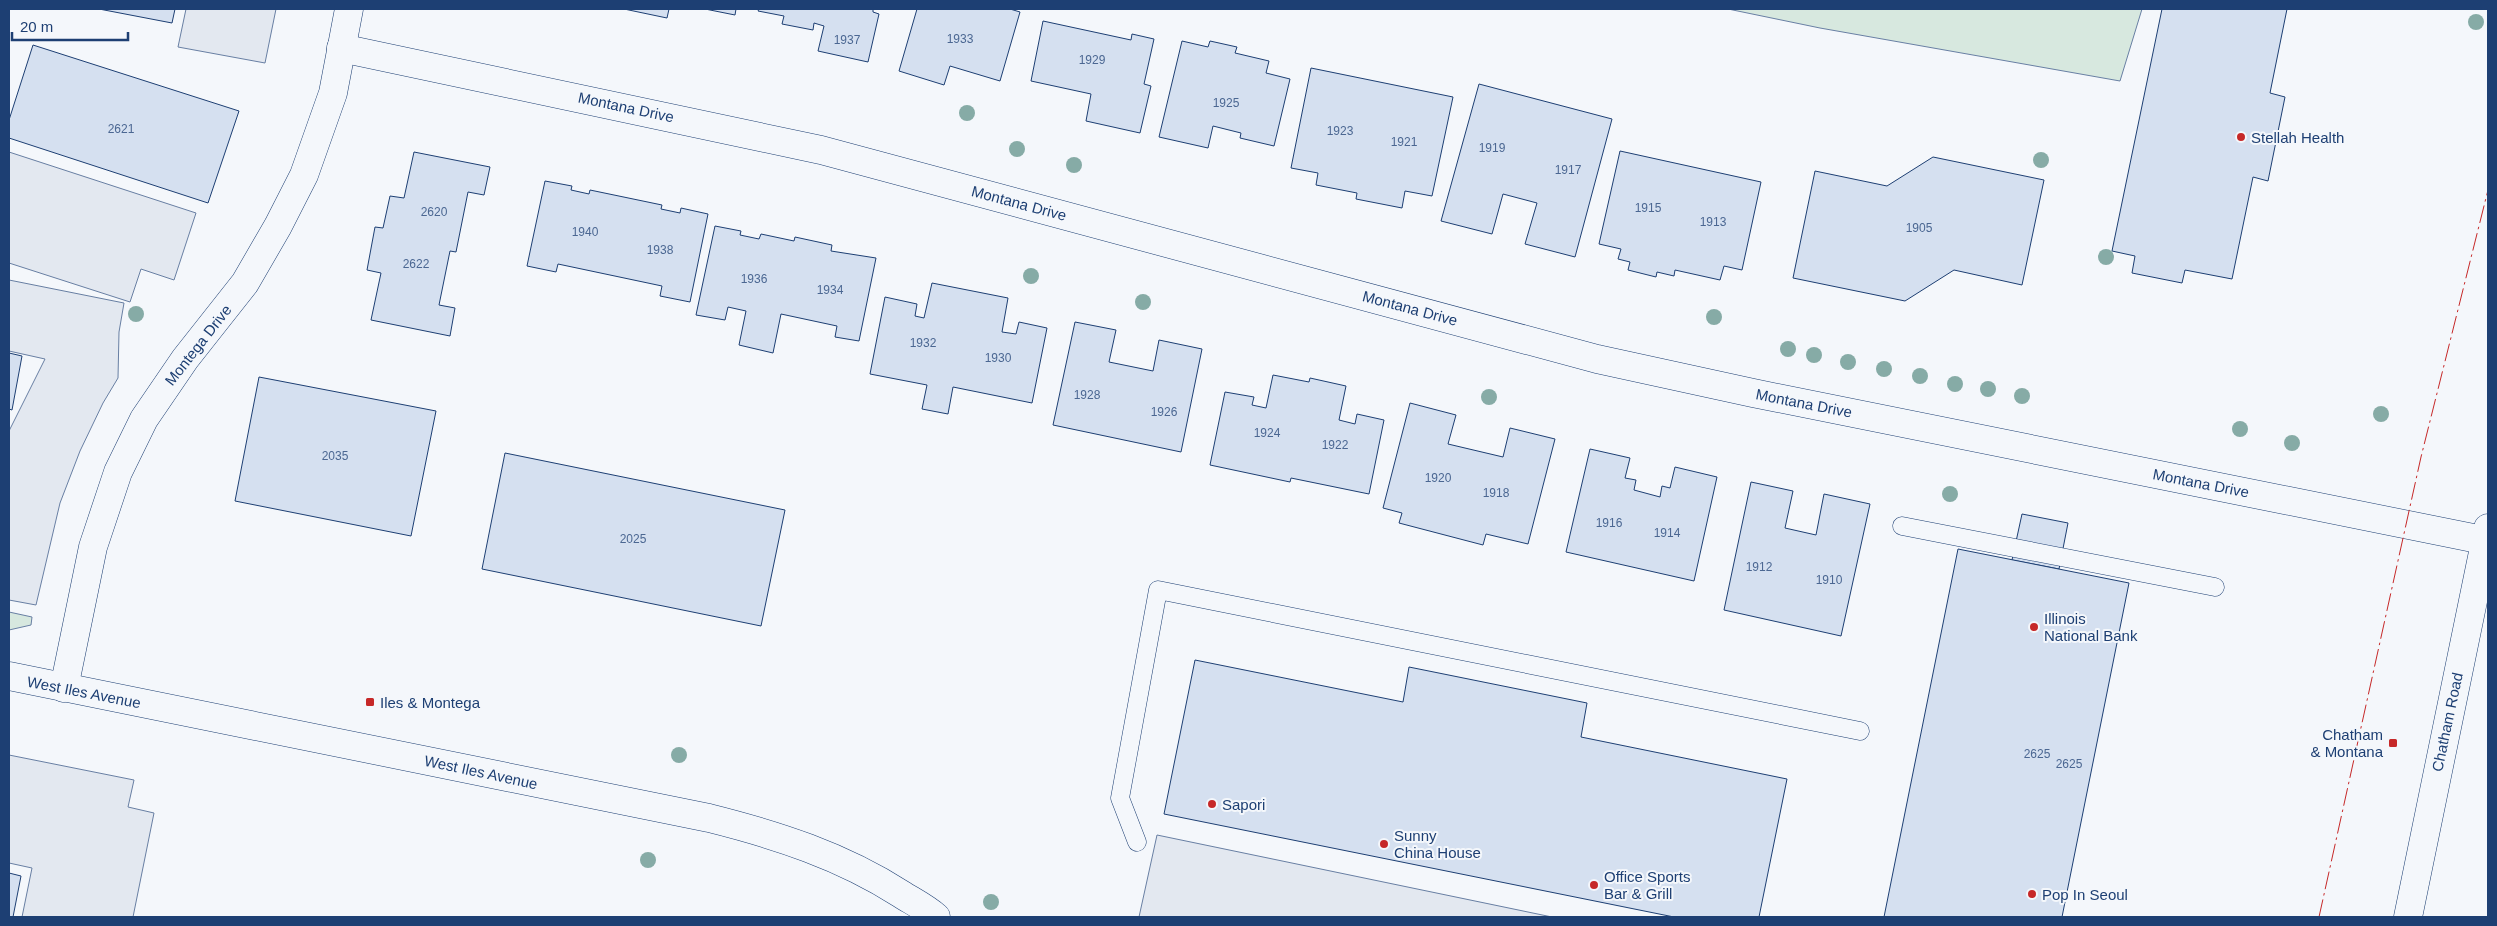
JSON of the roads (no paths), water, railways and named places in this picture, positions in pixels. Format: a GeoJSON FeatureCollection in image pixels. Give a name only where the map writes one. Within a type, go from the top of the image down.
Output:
{"type":"FeatureCollection","features":[{"type":"Feature","properties":{"kind":"street","name":"Montega Drive"},"geometry":{"type":"LineString","coordinates":[[64,688],[92,548],[118,472],[144,419],[185,359],[245,283],[278,226],[304,175],[333,93],[349,9]]}},
{"type":"Feature","properties":{"kind":"street","name":"Montana Drive"},"geometry":{"type":"LineString","coordinates":[[341,48],[821,150],[1597,359],[1753,393],[2487,536]]}},
{"type":"Feature","properties":{"kind":"street","name":"Chatham Road"},"geometry":{"type":"LineString","coordinates":[[2408,917],[2487,536]]}},
{"type":"Feature","properties":{"kind":"street","name":"West Iles Avenue"},"geometry":{"type":"LineString","coordinates":[[9,676],[710,818],[766,832],[837,859],[860,870],[936,917]]}},
{"type":"Feature","properties":{"kind":"lane"},"geometry":{"type":"LineString","coordinates":[[1902,526],[2215,587]]}},
{"type":"Feature","properties":{"kind":"lane"},"geometry":{"type":"LineString","coordinates":[[1137,842],[1120,798],[1158,590],[1860,730]]}},
{"type":"Feature","properties":{"kind":"place","name":"Stellah Health"},"geometry":{"type":"Point","coordinates":[2241,137]}},
{"type":"Feature","properties":{"kind":"place","name":"Illinois National Bank"},"geometry":{"type":"Point","coordinates":[2034,627]}},
{"type":"Feature","properties":{"kind":"place","name":"Iles & Montega"},"geometry":{"type":"Point","coordinates":[370,702]}},
{"type":"Feature","properties":{"kind":"place","name":"Chatham & Montana"},"geometry":{"type":"Point","coordinates":[2393,743]}},
{"type":"Feature","properties":{"kind":"place","name":"Sapori"},"geometry":{"type":"Point","coordinates":[1212,804]}},
{"type":"Feature","properties":{"kind":"place","name":"Sunny China House"},"geometry":{"type":"Point","coordinates":[1384,844]}},
{"type":"Feature","properties":{"kind":"place","name":"Office Sports Bar & Grill"},"geometry":{"type":"Point","coordinates":[1594,885]}},
{"type":"Feature","properties":{"kind":"place","name":"Pop In Seoul"},"geometry":{"type":"Point","coordinates":[2032,894]}}]}
